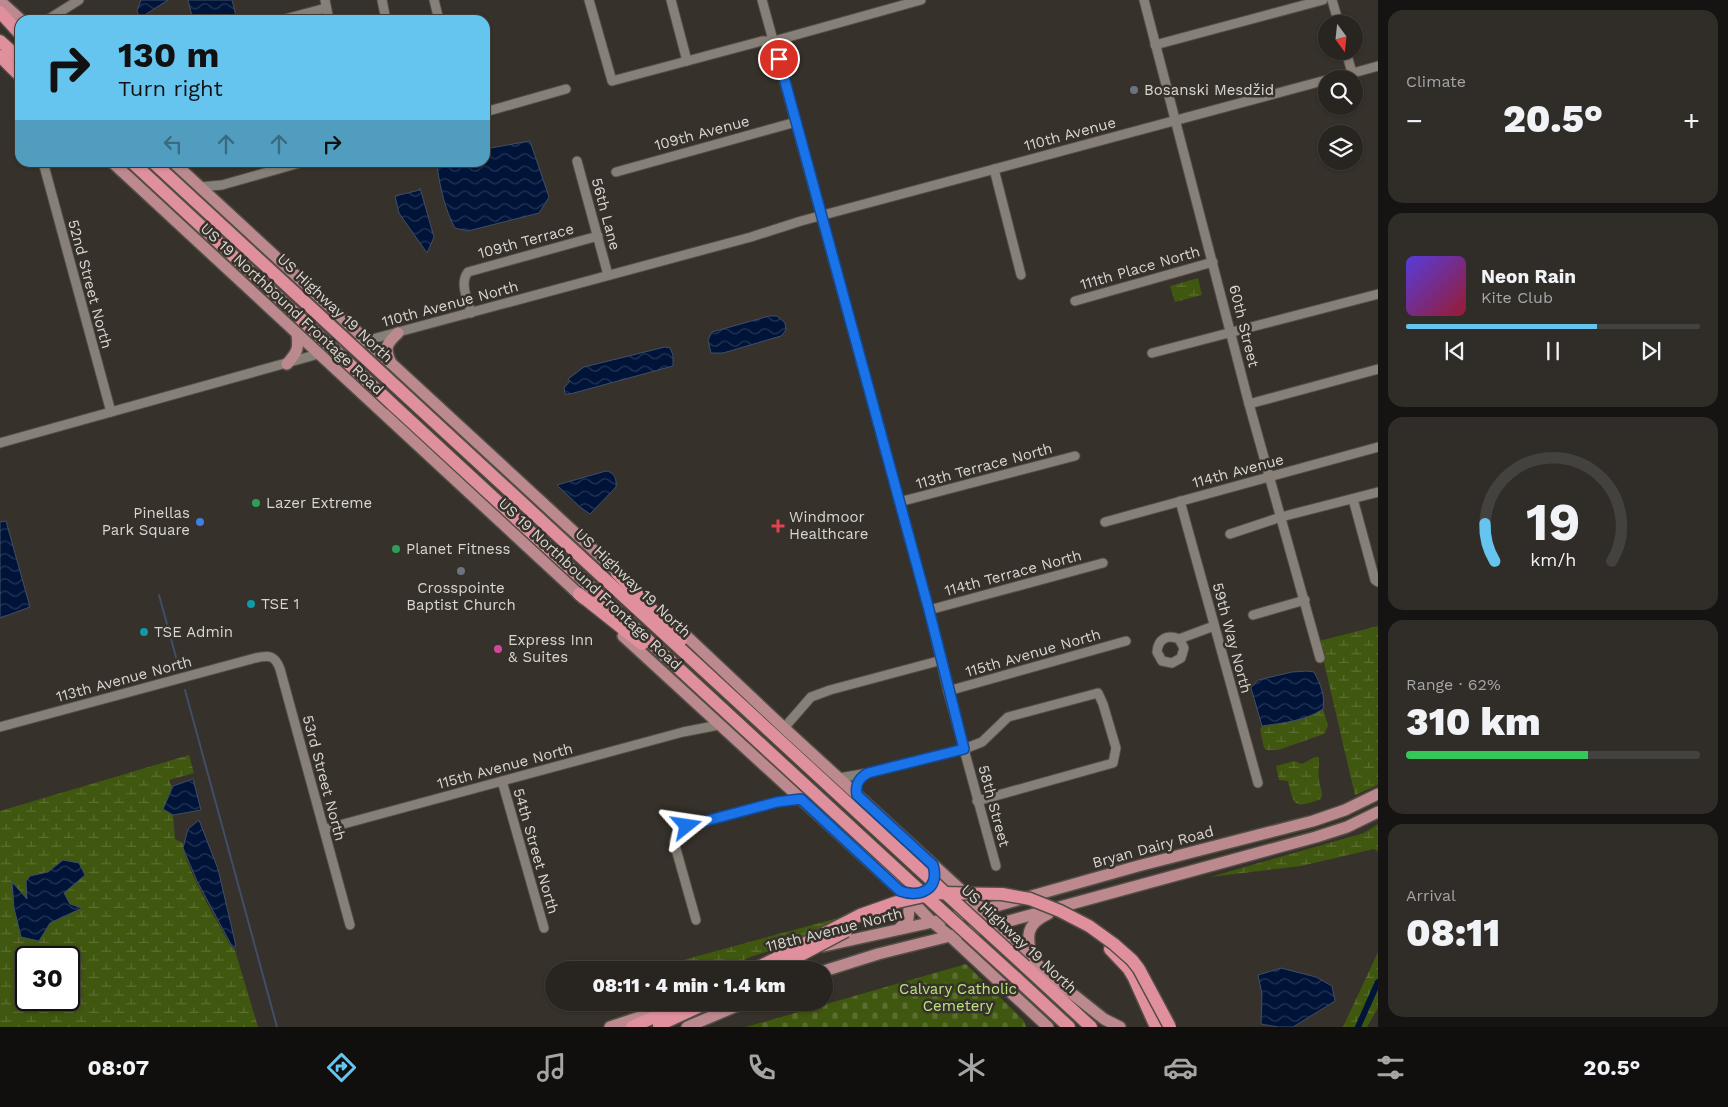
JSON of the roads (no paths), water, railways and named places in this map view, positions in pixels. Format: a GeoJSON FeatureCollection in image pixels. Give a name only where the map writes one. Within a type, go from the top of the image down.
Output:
{"type":"FeatureCollection","features":[{"type":"Feature","properties":{"kind":"highway"},"geometry":{"type":"LineString","coordinates":[[0,12],[15,28]]}},
{"type":"Feature","properties":{"kind":"highway"},"geometry":{"type":"LineString","coordinates":[[0,21],[15,35]]}},
{"type":"Feature","properties":{"kind":"highway"},"geometry":{"type":"LineString","coordinates":[[0,41],[15,54]]}},
{"type":"Feature","properties":{"kind":"highway"},"geometry":{"type":"LineString","coordinates":[[0,56],[15,73]]}},
{"type":"Feature","properties":{"kind":"highway","name":"US Highway 19 North"},"geometry":{"type":"LineString","coordinates":[[137,167],[1069,1027]]}},
{"type":"Feature","properties":{"kind":"highway","name":"US Highway 19 North"},"geometry":{"type":"LineString","coordinates":[[158,167],[918,868],[1029,963],[1090,1027]]}},
{"type":"Feature","properties":{"kind":"highway"},"geometry":{"type":"LineString","coordinates":[[618,573],[734,699]]}},
{"type":"Feature","properties":{"kind":"highway"},"geometry":{"type":"LineString","coordinates":[[579,594],[698,686]]}},
{"type":"Feature","properties":{"kind":"highway"},"geometry":{"type":"LineString","coordinates":[[771,961],[860,915],[897,902],[938,892],[1002,894],[1030,899],[1060,911],[1089,926],[1114,944],[1139,969],[1170,1027]]}},
{"type":"Feature","properties":{"kind":"highway"},"geometry":{"type":"LineString","coordinates":[[790,961],[850,929],[882,916],[921,904],[958,899],[996,901],[1030,908],[1075,926],[1110,949],[1128,968],[1134,978],[1156,1027]]}},
{"type":"Feature","properties":{"kind":"highway"},"geometry":{"type":"LineString","coordinates":[[632,1027],[668,1011]]}},
{"type":"Feature","properties":{"kind":"highway"},"geometry":{"type":"LineString","coordinates":[[654,1027],[689,1011]]}},
{"type":"Feature","properties":{"kind":"main road"},"geometry":{"type":"LineString","coordinates":[[0,1],[15,15]]}},
{"type":"Feature","properties":{"kind":"main road","name":"US 19 Northbound Frontage Road"},"geometry":{"type":"LineString","coordinates":[[117,167],[702,709],[910,899],[932,922],[961,925],[974,960],[1048,1027]]}},
{"type":"Feature","properties":{"kind":"main road"},"geometry":{"type":"LineString","coordinates":[[178,167],[998,924],[1014,940],[1029,963],[1045,972]]}},
{"type":"Feature","properties":{"kind":"main road"},"geometry":{"type":"LineString","coordinates":[[287,324],[299,326],[309,320],[315,310],[316,305],[304,284]]}},
{"type":"Feature","properties":{"kind":"main road"},"geometry":{"type":"LineString","coordinates":[[332,310],[349,375],[354,386]]}},
{"type":"Feature","properties":{"kind":"main road"},"geometry":{"type":"LineString","coordinates":[[391,365],[386,355],[386,348],[389,340],[398,333]]}},
{"type":"Feature","properties":{"kind":"main road"},"geometry":{"type":"LineString","coordinates":[[297,334],[316,344],[359,352],[391,365]]}},
{"type":"Feature","properties":{"kind":"main road"},"geometry":{"type":"LineString","coordinates":[[286,364],[297,353],[297,334]]}},
{"type":"Feature","properties":{"kind":"main road"},"geometry":{"type":"LineString","coordinates":[[379,409],[373,397],[375,381],[392,373],[402,374]]}},
{"type":"Feature","properties":{"kind":"main road","name":"Bryan Dairy Road"},"geometry":{"type":"LineString","coordinates":[[982,910],[1138,866],[1313,821],[1345,810],[1378,794]]}},
{"type":"Feature","properties":{"kind":"main road"},"geometry":{"type":"LineString","coordinates":[[932,922],[961,925],[998,924],[1316,837],[1347,827],[1378,812]]}},
{"type":"Feature","properties":{"kind":"main road"},"geometry":{"type":"LineString","coordinates":[[900,891],[916,894],[924,892],[934,881],[933,865]]}},
{"type":"Feature","properties":{"kind":"main road"},"geometry":{"type":"LineString","coordinates":[[959,888],[962,902],[961,925],[974,960]]}},
{"type":"Feature","properties":{"kind":"main road"},"geometry":{"type":"LineString","coordinates":[[899,930],[908,919],[910,899]]}},
{"type":"Feature","properties":{"kind":"main road"},"geometry":{"type":"LineString","coordinates":[[1029,963],[1028,935],[1032,925],[1042,917],[1069,904]]}},
{"type":"Feature","properties":{"kind":"main road"},"geometry":{"type":"LineString","coordinates":[[833,968],[961,925],[982,910]]}},
{"type":"Feature","properties":{"kind":"main road"},"geometry":{"type":"LineString","coordinates":[[923,913],[1014,940]]}},
{"type":"Feature","properties":{"kind":"main road","name":"118th Avenue North"},"geometry":{"type":"LineString","coordinates":[[772,961],[793,954],[932,922]]}},
{"type":"Feature","properties":{"kind":"main road"},"geometry":{"type":"LineString","coordinates":[[1005,987],[996,972],[994,962],[1002,952],[1012,950],[1045,972],[1104,1019],[1120,1027]]}},
{"type":"Feature","properties":{"kind":"main road"},"geometry":{"type":"LineString","coordinates":[[610,1027],[654,1011]]}},
{"type":"Feature","properties":{"kind":"main road"},"geometry":{"type":"LineString","coordinates":[[687,1027],[725,1011]]}},
{"type":"Feature","properties":{"kind":"street"},"geometry":{"type":"LineString","coordinates":[[382,0],[385,15]]}},
{"type":"Feature","properties":{"kind":"street"},"geometry":{"type":"LineString","coordinates":[[434,0],[438,15]]}},
{"type":"Feature","properties":{"kind":"street"},"geometry":{"type":"LineString","coordinates":[[589,0],[612,80],[762,41],[774,41],[921,0]]}},
{"type":"Feature","properties":{"kind":"street"},"geometry":{"type":"LineString","coordinates":[[671,0],[687,61]]}},
{"type":"Feature","properties":{"kind":"street","name":"58th Street"},"geometry":{"type":"LineString","coordinates":[[762,0],[929,610],[948,691],[996,866]]}},
{"type":"Feature","properties":{"kind":"street","name":"60th Street"},"geometry":{"type":"LineString","coordinates":[[1144,0],[1249,404],[1320,658]]}},
{"type":"Feature","properties":{"kind":"street"},"geometry":{"type":"LineString","coordinates":[[1155,45],[1323,0]]}},
{"type":"Feature","properties":{"kind":"street"},"geometry":{"type":"LineString","coordinates":[[1332,0],[1336,15]]}},
{"type":"Feature","properties":{"kind":"street"},"geometry":{"type":"LineString","coordinates":[[54,15],[77,1]]}},
{"type":"Feature","properties":{"kind":"street"},"geometry":{"type":"LineString","coordinates":[[64,15],[77,1]]}},
{"type":"Feature","properties":{"kind":"street"},"geometry":{"type":"LineString","coordinates":[[295,15],[326,4]]}},
{"type":"Feature","properties":{"kind":"street"},"geometry":{"type":"LineString","coordinates":[[1363,70],[1378,66]]}},
{"type":"Feature","properties":{"kind":"street","name":"110th Avenue"},"geometry":{"type":"LineString","coordinates":[[821,216],[1318,82]]}},
{"type":"Feature","properties":{"kind":"street"},"geometry":{"type":"LineString","coordinates":[[490,111],[566,89]]}},
{"type":"Feature","properties":{"kind":"street","name":"109th Avenue"},"geometry":{"type":"LineString","coordinates":[[616,172],[796,122]]}},
{"type":"Feature","properties":{"kind":"street","name":"56th Lane"},"geometry":{"type":"LineString","coordinates":[[577,160],[608,276]]}},
{"type":"Feature","properties":{"kind":"street","name":"52nd Street North"},"geometry":{"type":"LineString","coordinates":[[44,167],[111,412]]}},
{"type":"Feature","properties":{"kind":"street"},"geometry":{"type":"LineString","coordinates":[[199,187],[222,185],[285,167]]}},
{"type":"Feature","properties":{"kind":"street"},"geometry":{"type":"LineString","coordinates":[[994,169],[1021,275]]}},
{"type":"Feature","properties":{"kind":"street"},"geometry":{"type":"LineString","coordinates":[[217,204],[216,191],[222,185]]}},
{"type":"Feature","properties":{"kind":"street","name":"110th Avenue North"},"geometry":{"type":"LineString","coordinates":[[0,443],[365,341],[751,237],[821,216]]}},
{"type":"Feature","properties":{"kind":"street","name":"109th Terrace"},"geometry":{"type":"LineString","coordinates":[[471,312],[463,282],[468,272],[598,236]]}},
{"type":"Feature","properties":{"kind":"street","name":"111th Place North"},"geometry":{"type":"LineString","coordinates":[[1075,300],[1213,262]]}},
{"type":"Feature","properties":{"kind":"street"},"geometry":{"type":"LineString","coordinates":[[1152,353],[1378,294]]}},
{"type":"Feature","properties":{"kind":"street"},"geometry":{"type":"LineString","coordinates":[[1249,404],[1378,369]]}},
{"type":"Feature","properties":{"kind":"street","name":"114th Avenue"},"geometry":{"type":"LineString","coordinates":[[1105,522],[1378,447]]}},
{"type":"Feature","properties":{"kind":"street","name":"113th Terrace North"},"geometry":{"type":"LineString","coordinates":[[899,502],[1075,456]]}},
{"type":"Feature","properties":{"kind":"street"},"geometry":{"type":"LineString","coordinates":[[1230,534],[1281,517],[1378,492]]}},
{"type":"Feature","properties":{"kind":"street"},"geometry":{"type":"LineString","coordinates":[[1353,499],[1377,581]]}},
{"type":"Feature","properties":{"kind":"street","name":"59th Way North"},"geometry":{"type":"LineString","coordinates":[[1180,501],[1258,783]]}},
{"type":"Feature","properties":{"kind":"street","name":"114th Terrace North"},"geometry":{"type":"LineString","coordinates":[[929,610],[1103,563]]}},
{"type":"Feature","properties":{"kind":"street"},"geometry":{"type":"LineString","coordinates":[[1253,614],[1305,600]]}},
{"type":"Feature","properties":{"kind":"street"},"geometry":{"type":"LineString","coordinates":[[1178,639],[1214,626]]}},
{"type":"Feature","properties":{"kind":"street","name":"115th Avenue North"},"geometry":{"type":"LineString","coordinates":[[948,691],[1126,641]]}},
{"type":"Feature","properties":{"kind":"street","name":"53rd Street North"},"geometry":{"type":"LineString","coordinates":[[255,658],[269,656],[277,661],[350,925]]}},
{"type":"Feature","properties":{"kind":"street","name":"113th Avenue North"},"geometry":{"type":"LineString","coordinates":[[0,727],[255,658]]}},
{"type":"Feature","properties":{"kind":"street","name":"115th Avenue North"},"geometry":{"type":"LineString","coordinates":[[784,728],[811,697],[830,690],[942,660]]}},
{"type":"Feature","properties":{"kind":"street"},"geometry":{"type":"LineString","coordinates":[[839,778],[868,773],[964,749],[982,742],[1008,717],[1098,693],[1104,704],[1116,748],[1113,764],[977,801]]}},
{"type":"Feature","properties":{"kind":"street"},"geometry":{"type":"LineString","coordinates":[[694,729],[702,720],[702,709]]}},
{"type":"Feature","properties":{"kind":"street","name":"115th Avenue North"},"geometry":{"type":"LineString","coordinates":[[324,829],[694,729],[720,725]]}},
{"type":"Feature","properties":{"kind":"street"},"geometry":{"type":"LineString","coordinates":[[857,795],[857,782],[868,773]]}},
{"type":"Feature","properties":{"kind":"street","name":"54th Street North"},"geometry":{"type":"LineString","coordinates":[[502,781],[544,928]]}},
{"type":"Feature","properties":{"kind":"street"},"geometry":{"type":"LineString","coordinates":[[777,802],[784,798],[786,792],[785,784]]}},
{"type":"Feature","properties":{"kind":"street"},"geometry":{"type":"LineString","coordinates":[[696,920],[674,842],[676,834],[683,827],[777,802],[801,799]]}},
{"type":"Feature","properties":{"kind":"water"},"geometry":{"type":"Polygon","coordinates":[[[141,0],[168,0],[145,15],[139,15],[137,11],[141,0]]]}},
{"type":"Feature","properties":{"kind":"water"},"geometry":{"type":"Polygon","coordinates":[[[188,0],[232,0],[236,15],[192,15],[188,0]]]}},
{"type":"Feature","properties":{"kind":"water"},"geometry":{"type":"Polygon","coordinates":[[[530,141],[549,197],[539,213],[468,231],[455,228],[443,198],[437,167],[490,167],[490,148],[530,141]]]}},
{"type":"Feature","properties":{"kind":"water"},"geometry":{"type":"Polygon","coordinates":[[[420,188],[434,237],[427,253],[399,213],[395,196],[420,190],[420,188]]]}},
{"type":"Feature","properties":{"kind":"water"},"geometry":{"type":"Polygon","coordinates":[[[769,316],[777,316],[785,323],[786,330],[781,336],[723,353],[711,353],[708,340],[712,332],[769,316]]]}},
{"type":"Feature","properties":{"kind":"water"},"geometry":{"type":"Polygon","coordinates":[[[665,347],[670,348],[673,355],[673,366],[565,394],[564,388],[570,381],[568,379],[584,367],[665,347]]]}},
{"type":"Feature","properties":{"kind":"water"},"geometry":{"type":"Polygon","coordinates":[[[606,471],[614,476],[616,487],[590,514],[557,485],[606,471]]]}},
{"type":"Feature","properties":{"kind":"water"},"geometry":{"type":"Polygon","coordinates":[[[6,521],[30,607],[0,618],[0,522],[6,521]]]}},
{"type":"Feature","properties":{"kind":"water"},"geometry":{"type":"Polygon","coordinates":[[[1292,672],[1314,672],[1319,681],[1323,695],[1323,709],[1301,719],[1262,726],[1251,688],[1258,680],[1292,672]]]}},
{"type":"Feature","properties":{"kind":"water"},"geometry":{"type":"Polygon","coordinates":[[[193,779],[201,810],[173,815],[163,809],[173,786],[193,779]]]}},
{"type":"Feature","properties":{"kind":"water"},"geometry":{"type":"Polygon","coordinates":[[[199,820],[218,869],[236,946],[233,948],[197,881],[183,848],[188,829],[199,820]]]}},
{"type":"Feature","properties":{"kind":"water"},"geometry":{"type":"Polygon","coordinates":[[[63,860],[79,863],[85,875],[64,893],[70,904],[82,908],[50,923],[39,941],[21,937],[14,908],[12,882],[27,899],[26,881],[30,876],[48,872],[63,860]]]}},
{"type":"Feature","properties":{"kind":"water"},"geometry":{"type":"Polygon","coordinates":[[[1281,968],[1316,977],[1332,986],[1335,1001],[1293,1027],[1261,1024],[1262,994],[1258,975],[1281,968]]]}},
{"type":"Feature","properties":{"kind":"waterway"},"geometry":{"type":"LineString","coordinates":[[159,595],[179,668]]}},
{"type":"Feature","properties":{"kind":"waterway"},"geometry":{"type":"LineString","coordinates":[[185,690],[277,1027]]}},
{"type":"Feature","properties":{"kind":"waterway"},"geometry":{"type":"LineString","coordinates":[[1358,1027],[1378,982]]}},
{"type":"Feature","properties":{"kind":"place","name":"Bosanski Mesdžid"},"geometry":{"type":"Point","coordinates":[1134,90]}},
{"type":"Feature","properties":{"kind":"place","name":"Lazer Extreme"},"geometry":{"type":"Point","coordinates":[256,503]}},
{"type":"Feature","properties":{"kind":"place","name":"Pinellas Park Square"},"geometry":{"type":"Point","coordinates":[200,522]}},
{"type":"Feature","properties":{"kind":"place","name":"Windmoor Healthcare"},"geometry":{"type":"Point","coordinates":[778,526]}},
{"type":"Feature","properties":{"kind":"place","name":"Planet Fitness"},"geometry":{"type":"Point","coordinates":[396,549]}},
{"type":"Feature","properties":{"kind":"place","name":"Crosspointe Baptist Church"},"geometry":{"type":"Point","coordinates":[461,571]}},
{"type":"Feature","properties":{"kind":"place","name":"TSE 1"},"geometry":{"type":"Point","coordinates":[251,604]}},
{"type":"Feature","properties":{"kind":"place","name":"TSE Admin"},"geometry":{"type":"Point","coordinates":[144,632]}},
{"type":"Feature","properties":{"kind":"place","name":"Express Inn & Suites"},"geometry":{"type":"Point","coordinates":[498,649]}},
{"type":"Feature","properties":{"kind":"park label","name":"Calvary Catholic Cemetery"},"geometry":{"type":"Point","coordinates":[958,998]}}]}
